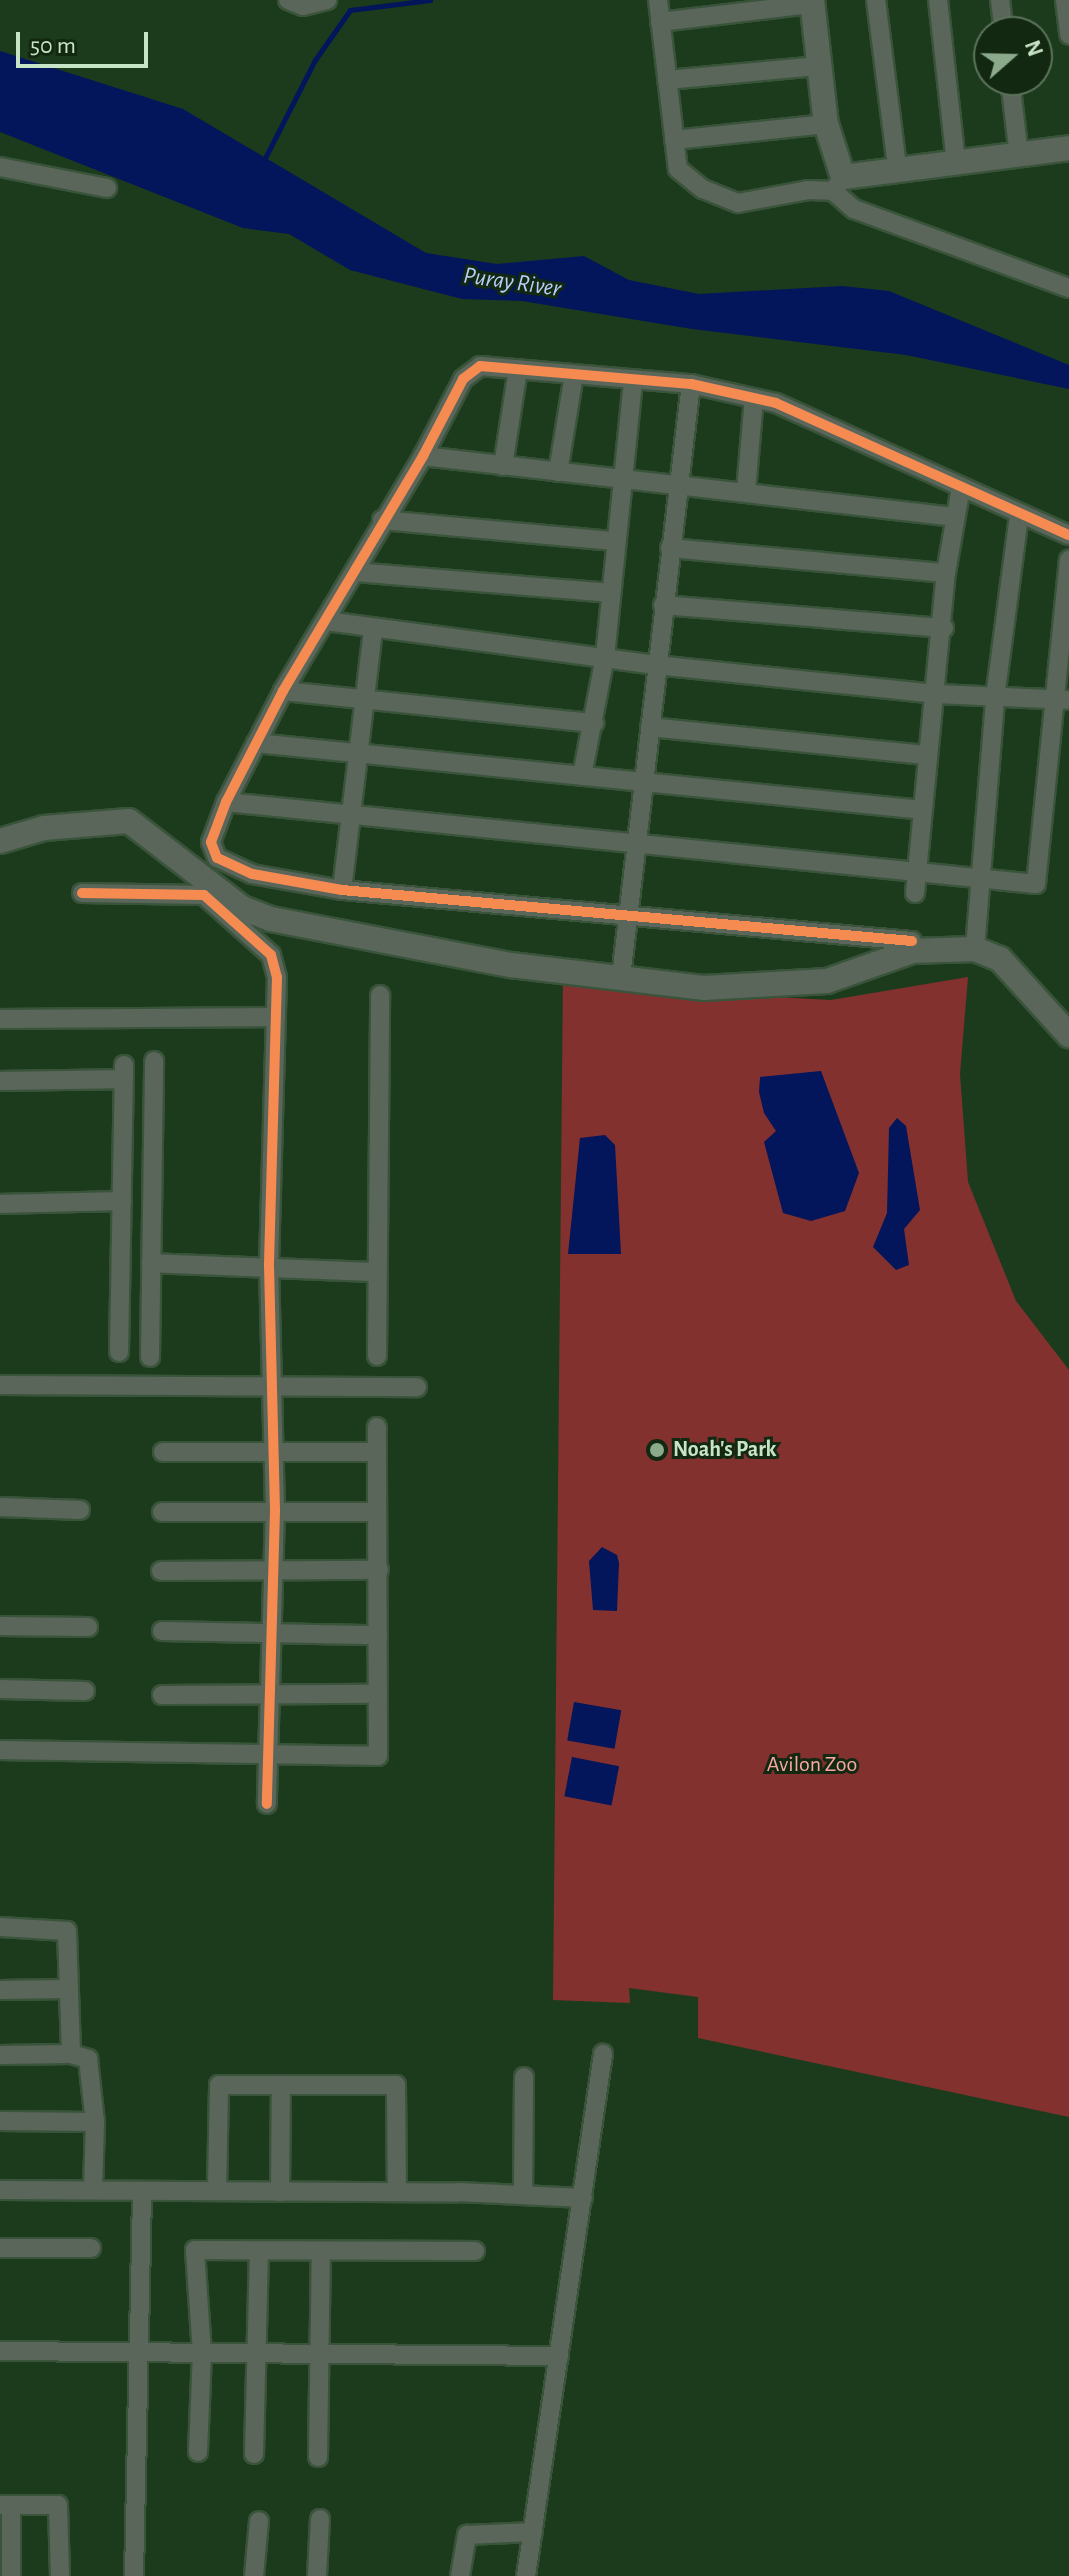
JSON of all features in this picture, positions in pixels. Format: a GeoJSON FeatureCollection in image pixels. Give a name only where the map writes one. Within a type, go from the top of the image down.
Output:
{"type":"FeatureCollection","features":[{"type":"Feature","properties":{"kind":"street"},"geometry":{"type":"LineString","coordinates":[[288,0],[303,6],[327,0]]}},
{"type":"Feature","properties":{"kind":"street"},"geometry":{"type":"LineString","coordinates":[[658,0],[678,169],[726,200],[738,203],[898,173],[1069,148]]}},
{"type":"Feature","properties":{"kind":"street"},"geometry":{"type":"LineString","coordinates":[[876,0],[898,173]]}},
{"type":"Feature","properties":{"kind":"street"},"geometry":{"type":"LineString","coordinates":[[938,0],[956,164]]}},
{"type":"Feature","properties":{"kind":"street"},"geometry":{"type":"LineString","coordinates":[[1065,0],[1069,35]]}},
{"type":"Feature","properties":{"kind":"street"},"geometry":{"type":"LineString","coordinates":[[660,22],[812,2],[826,124],[838,184],[854,209],[1069,288]]}},
{"type":"Feature","properties":{"kind":"street"},"geometry":{"type":"LineString","coordinates":[[667,80],[819,66]]}},
{"type":"Feature","properties":{"kind":"street"},"geometry":{"type":"LineString","coordinates":[[1012,96],[1019,155]]}},
{"type":"Feature","properties":{"kind":"street"},"geometry":{"type":"LineString","coordinates":[[674,140],[826,124]]}},
{"type":"Feature","properties":{"kind":"street"},"geometry":{"type":"LineString","coordinates":[[0,167],[107,188]]}},
{"type":"Feature","properties":{"kind":"street"},"geometry":{"type":"LineString","coordinates":[[912,941],[342,890],[252,874],[217,858],[211,842],[226,802],[283,691],[355,572],[382,520],[423,456],[468,371],[480,366],[691,384],[754,398],[834,425],[1019,515],[1069,535]]}},
{"type":"Feature","properties":{"kind":"street"},"geometry":{"type":"LineString","coordinates":[[503,466],[518,369]]}},
{"type":"Feature","properties":{"kind":"street"},"geometry":{"type":"LineString","coordinates":[[558,472],[574,374]]}},
{"type":"Feature","properties":{"kind":"street"},"geometry":{"type":"LineString","coordinates":[[582,776],[605,657],[614,541],[633,380]]}},
{"type":"Feature","properties":{"kind":"street"},"geometry":{"type":"LineString","coordinates":[[621,977],[691,384]]}},
{"type":"Feature","properties":{"kind":"street"},"geometry":{"type":"LineString","coordinates":[[746,491],[754,398]]}},
{"type":"Feature","properties":{"kind":"street"},"geometry":{"type":"LineString","coordinates":[[423,456],[954,517]]}},
{"type":"Feature","properties":{"kind":"street"},"geometry":{"type":"LineString","coordinates":[[916,883],[944,628],[946,573],[961,487]]}},
{"type":"Feature","properties":{"kind":"street"},"geometry":{"type":"LineString","coordinates":[[975,949],[995,698],[1019,515]]}},
{"type":"Feature","properties":{"kind":"street"},"geometry":{"type":"LineString","coordinates":[[382,520],[614,541]]}},
{"type":"Feature","properties":{"kind":"street"},"geometry":{"type":"LineString","coordinates":[[670,548],[946,573]]}},
{"type":"Feature","properties":{"kind":"street"},"geometry":{"type":"LineString","coordinates":[[226,802],[637,844],[916,883],[979,878],[1036,884],[1063,700],[1069,560]]}},
{"type":"Feature","properties":{"kind":"street"},"geometry":{"type":"LineString","coordinates":[[355,572],[611,593]]}},
{"type":"Feature","properties":{"kind":"street"},"geometry":{"type":"LineString","coordinates":[[663,605],[944,628]]}},
{"type":"Feature","properties":{"kind":"street"},"geometry":{"type":"LineString","coordinates":[[326,621],[373,631],[656,665],[935,694],[1063,700]]}},
{"type":"Feature","properties":{"kind":"street"},"geometry":{"type":"LineString","coordinates":[[342,890],[373,631]]}},
{"type":"Feature","properties":{"kind":"street"},"geometry":{"type":"LineString","coordinates":[[283,691],[594,723]]}},
{"type":"Feature","properties":{"kind":"street"},"geometry":{"type":"LineString","coordinates":[[650,727],[928,755]]}},
{"type":"Feature","properties":{"kind":"street"},"geometry":{"type":"LineString","coordinates":[[256,743],[922,810]]}},
{"type":"Feature","properties":{"kind":"street"},"geometry":{"type":"LineString","coordinates":[[0,841],[44,828],[129,821],[242,908],[271,919],[497,963],[703,988],[781,987],[827,981],[912,951],[975,949],[1000,959],[1069,1035]]}},
{"type":"Feature","properties":{"kind":"street"},"geometry":{"type":"LineString","coordinates":[[82,893],[204,895],[271,955],[277,977],[269,1265],[273,1387],[270,1454],[275,1510],[269,1631],[270,1755],[267,1804]]}},
{"type":"Feature","properties":{"kind":"street"},"geometry":{"type":"LineString","coordinates":[[377,1356],[380,995]]}},
{"type":"Feature","properties":{"kind":"street"},"geometry":{"type":"LineString","coordinates":[[0,1019],[276,1017]]}},
{"type":"Feature","properties":{"kind":"street"},"geometry":{"type":"LineString","coordinates":[[150,1357],[154,1061]]}},
{"type":"Feature","properties":{"kind":"street"},"geometry":{"type":"LineString","coordinates":[[0,1081],[124,1072],[119,1352]]}},
{"type":"Feature","properties":{"kind":"street"},"geometry":{"type":"LineString","coordinates":[[0,1204],[122,1201]]}},
{"type":"Feature","properties":{"kind":"street"},"geometry":{"type":"LineString","coordinates":[[151,1263],[269,1265],[376,1272]]}},
{"type":"Feature","properties":{"kind":"street"},"geometry":{"type":"LineString","coordinates":[[0,1385],[417,1387]]}},
{"type":"Feature","properties":{"kind":"street"},"geometry":{"type":"LineString","coordinates":[[0,1750],[378,1756],[377,1427]]}},
{"type":"Feature","properties":{"kind":"street"},"geometry":{"type":"LineString","coordinates":[[163,1452],[377,1452]]}},
{"type":"Feature","properties":{"kind":"street"},"geometry":{"type":"LineString","coordinates":[[0,1507],[80,1510]]}},
{"type":"Feature","properties":{"kind":"street"},"geometry":{"type":"LineString","coordinates":[[162,1512],[377,1512]]}},
{"type":"Feature","properties":{"kind":"street"},"geometry":{"type":"LineString","coordinates":[[161,1571],[273,1568],[379,1570]]}},
{"type":"Feature","properties":{"kind":"street"},"geometry":{"type":"LineString","coordinates":[[0,1626],[88,1627]]}},
{"type":"Feature","properties":{"kind":"street"},"geometry":{"type":"LineString","coordinates":[[162,1631],[378,1635]]}},
{"type":"Feature","properties":{"kind":"street"},"geometry":{"type":"LineString","coordinates":[[0,1689],[85,1691]]}},
{"type":"Feature","properties":{"kind":"street"},"geometry":{"type":"LineString","coordinates":[[162,1695],[378,1694]]}},
{"type":"Feature","properties":{"kind":"street"},"geometry":{"type":"LineString","coordinates":[[0,1927],[64,1929],[71,2054]]}},
{"type":"Feature","properties":{"kind":"street"},"geometry":{"type":"LineString","coordinates":[[0,1990],[68,1989]]}},
{"type":"Feature","properties":{"kind":"street"},"geometry":{"type":"LineString","coordinates":[[0,2055],[71,2054],[90,2064],[95,2122],[93,2190]]}},
{"type":"Feature","properties":{"kind":"street"},"geometry":{"type":"LineString","coordinates":[[526,2576],[603,2054]]}},
{"type":"Feature","properties":{"kind":"street"},"geometry":{"type":"LineString","coordinates":[[523,2194],[524,2077]]}},
{"type":"Feature","properties":{"kind":"street"},"geometry":{"type":"LineString","coordinates":[[217,2191],[217,2087],[397,2085],[397,2192]]}},
{"type":"Feature","properties":{"kind":"street"},"geometry":{"type":"LineString","coordinates":[[280,2192],[281,2086]]}},
{"type":"Feature","properties":{"kind":"street"},"geometry":{"type":"LineString","coordinates":[[0,2121],[95,2122]]}},
{"type":"Feature","properties":{"kind":"street"},"geometry":{"type":"LineString","coordinates":[[0,2190],[397,2192],[583,2198]]}},
{"type":"Feature","properties":{"kind":"street"},"geometry":{"type":"LineString","coordinates":[[134,2576],[142,2191]]}},
{"type":"Feature","properties":{"kind":"street"},"geometry":{"type":"LineString","coordinates":[[0,2248],[91,2248]]}},
{"type":"Feature","properties":{"kind":"street"},"geometry":{"type":"LineString","coordinates":[[198,2452],[202,2353],[195,2250],[475,2251]]}},
{"type":"Feature","properties":{"kind":"street"},"geometry":{"type":"LineString","coordinates":[[254,2454],[260,2352],[259,2251]]}},
{"type":"Feature","properties":{"kind":"street"},"geometry":{"type":"LineString","coordinates":[[318,2457],[321,2251]]}},
{"type":"Feature","properties":{"kind":"street"},"geometry":{"type":"LineString","coordinates":[[0,2351],[559,2356]]}},
{"type":"Feature","properties":{"kind":"street"},"geometry":{"type":"LineString","coordinates":[[11,2576],[6,2505],[58,2505],[60,2576]]}},
{"type":"Feature","properties":{"kind":"street"},"geometry":{"type":"LineString","coordinates":[[317,2576],[320,2519]]}},
{"type":"Feature","properties":{"kind":"street"},"geometry":{"type":"LineString","coordinates":[[254,2576],[259,2521]]}},
{"type":"Feature","properties":{"kind":"street"},"geometry":{"type":"LineString","coordinates":[[460,2576],[467,2535],[533,2532]]}},
{"type":"Feature","properties":{"kind":"green space","name":"Avilon Zoo"},"geometry":{"type":"Polygon","coordinates":[[[563,975],[698,993],[831,1000],[968,977],[960,1074],[968,1182],[1016,1301],[1069,1370],[1069,2117],[698,2038],[698,1997],[629,1988],[630,2003],[553,2000],[563,975]]]}},
{"type":"Feature","properties":{"kind":"water","name":"Puray River"},"geometry":{"type":"Polygon","coordinates":[[[0,51],[183,109],[426,253],[497,264],[584,256],[629,280],[699,294],[842,286],[889,291],[1069,365],[1069,389],[906,355],[692,329],[522,301],[462,299],[350,270],[289,234],[243,228],[0,132],[0,51]]]}},
{"type":"Feature","properties":{"kind":"water"},"geometry":{"type":"Polygon","coordinates":[[[821,1071],[859,1173],[845,1211],[811,1221],[783,1213],[764,1142],[776,1131],[764,1113],[759,1092],[760,1077],[821,1071]]]}},
{"type":"Feature","properties":{"kind":"water"},"geometry":{"type":"Polygon","coordinates":[[[897,1118],[906,1126],[920,1210],[904,1229],[909,1265],[896,1270],[873,1247],[887,1213],[889,1128],[897,1118]]]}},
{"type":"Feature","properties":{"kind":"water"},"geometry":{"type":"Polygon","coordinates":[[[605,1135],[615,1145],[621,1254],[568,1254],[580,1138],[605,1135]]]}},
{"type":"Feature","properties":{"kind":"water"},"geometry":{"type":"Polygon","coordinates":[[[602,1547],[617,1555],[619,1563],[617,1611],[593,1610],[589,1561],[602,1547]]]}},
{"type":"Feature","properties":{"kind":"water"},"geometry":{"type":"Polygon","coordinates":[[[574,1702],[621,1710],[614,1749],[567,1740],[574,1702]]]}},
{"type":"Feature","properties":{"kind":"water"},"geometry":{"type":"Polygon","coordinates":[[[572,1757],[619,1766],[611,1805],[564,1796],[572,1757]]]}},
{"type":"Feature","properties":{"kind":"waterway"},"geometry":{"type":"LineString","coordinates":[[264,160],[315,60],[350,10],[430,0]]}},
{"type":"Feature","properties":{"kind":"cycle path"},"geometry":{"type":"LineString","coordinates":[[912,941],[342,890],[252,874],[217,858],[211,842],[226,802],[283,691],[423,456],[463,379],[480,366],[691,384],[776,403],[1069,535]]}},
{"type":"Feature","properties":{"kind":"cycle path"},"geometry":{"type":"LineString","coordinates":[[82,893],[204,895],[271,955],[277,977],[269,1265],[275,1510],[267,1804]]}},
{"type":"Feature","properties":{"kind":"place","name":"Noah's Park"},"geometry":{"type":"Point","coordinates":[657,1450]}}]}
